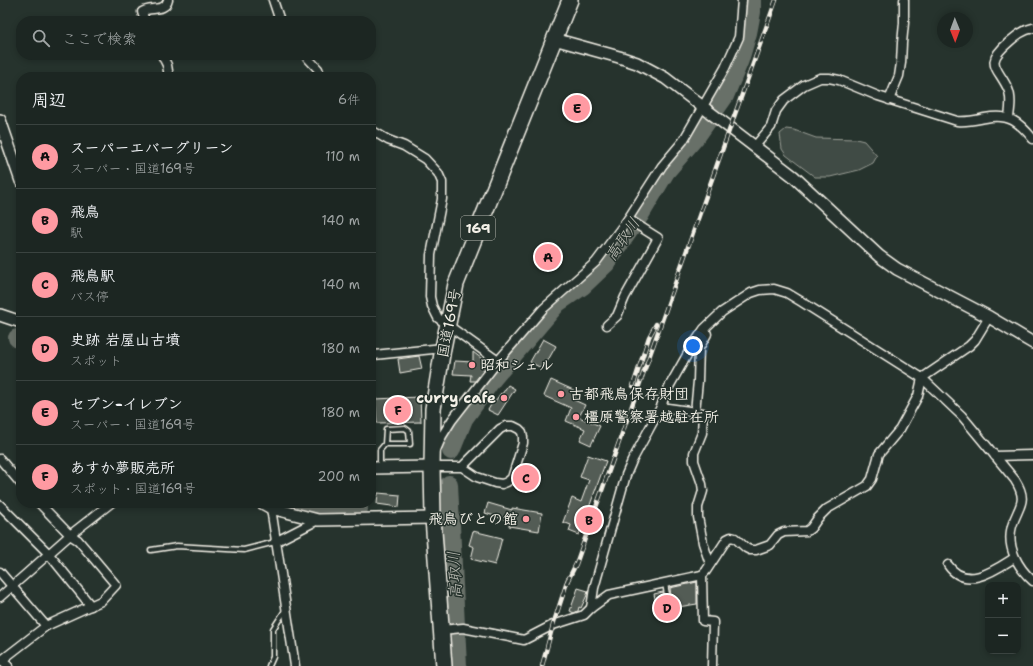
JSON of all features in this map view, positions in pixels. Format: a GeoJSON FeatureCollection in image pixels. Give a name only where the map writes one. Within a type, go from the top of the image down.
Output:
{"type":"FeatureCollection","features":[{"type":"Feature","properties":{"kind":"highway","name":"国道169号"},"geometry":{"type":"LineString","coordinates":[[444,666],[433,518],[432,467],[433,409],[443,348],[456,284],[570,0]]}},
{"type":"Feature","properties":{"kind":"street"},"geometry":{"type":"LineString","coordinates":[[143,16],[142,12],[144,10],[162,8],[168,3],[168,0]]}},
{"type":"Feature","properties":{"kind":"street"},"geometry":{"type":"LineString","coordinates":[[273,0],[278,16]]}},
{"type":"Feature","properties":{"kind":"street"},"geometry":{"type":"LineString","coordinates":[[432,467],[437,447],[446,428],[498,361],[543,309],[596,262],[632,222],[662,166],[683,141],[704,109],[725,68],[739,37],[742,0]]}},
{"type":"Feature","properties":{"kind":"street"},"geometry":{"type":"LineString","coordinates":[[889,100],[899,76],[901,63],[904,0]]}},
{"type":"Feature","properties":{"kind":"street"},"geometry":{"type":"LineString","coordinates":[[1009,117],[1010,97],[1008,90],[994,64],[995,56],[1018,35],[1033,28]]}},
{"type":"Feature","properties":{"kind":"street"},"geometry":{"type":"LineString","coordinates":[[554,39],[619,56],[637,63],[665,78],[793,176],[879,256],[897,269],[989,317],[1033,343]]}},
{"type":"Feature","properties":{"kind":"street"},"geometry":{"type":"LineString","coordinates":[[164,60],[168,72]]}},
{"type":"Feature","properties":{"kind":"street"},"geometry":{"type":"LineString","coordinates":[[310,60],[319,72]]}},
{"type":"Feature","properties":{"kind":"street"},"geometry":{"type":"LineString","coordinates":[[755,146],[771,127],[779,106],[804,85],[812,81],[830,78],[839,80],[889,100],[957,121],[970,122],[987,117],[1009,117],[1025,130],[1033,140]]}},
{"type":"Feature","properties":{"kind":"street"},"geometry":{"type":"LineString","coordinates":[[0,120],[16,166]]}},
{"type":"Feature","properties":{"kind":"street"},"geometry":{"type":"LineString","coordinates":[[376,133],[388,140],[404,146],[425,160],[438,173],[442,182],[442,199],[431,255],[430,298],[434,313],[438,318],[498,361]]}},
{"type":"Feature","properties":{"kind":"street"},"geometry":{"type":"LineString","coordinates":[[607,325],[617,316],[625,297],[658,238],[632,222]]}},
{"type":"Feature","properties":{"kind":"street"},"geometry":{"type":"LineString","coordinates":[[591,608],[594,588],[626,475],[660,408],[666,392],[691,348],[704,329],[722,312],[751,293],[774,289],[787,293],[797,299],[922,378],[962,416],[1020,488],[1022,502],[1010,532],[1012,553],[1014,558],[1033,581]]}},
{"type":"Feature","properties":{"kind":"street"},"geometry":{"type":"LineString","coordinates":[[0,315],[16,320]]}},
{"type":"Feature","properties":{"kind":"street"},"geometry":{"type":"LineString","coordinates":[[712,666],[713,622],[702,621],[702,575],[727,539],[731,537],[736,538],[746,548],[756,550],[770,545],[778,535],[784,532],[807,531],[827,509],[867,486],[872,479],[879,454],[900,429],[914,404],[920,389],[922,378],[969,346],[975,340],[989,317]]}},
{"type":"Feature","properties":{"kind":"street"},"geometry":{"type":"LineString","coordinates":[[695,412],[699,348],[707,334],[704,329]]}},
{"type":"Feature","properties":{"kind":"street"},"geometry":{"type":"LineString","coordinates":[[376,355],[443,348]]}},
{"type":"Feature","properties":{"kind":"street"},"geometry":{"type":"LineString","coordinates":[[660,408],[703,413],[702,433],[694,453],[694,461],[703,491],[698,507],[698,517],[703,543],[710,564]]}},
{"type":"Feature","properties":{"kind":"street"},"geometry":{"type":"LineString","coordinates":[[376,467],[462,467],[477,477],[502,484],[512,478],[523,443],[522,432],[513,426],[506,426],[500,429],[462,467]]}},
{"type":"Feature","properties":{"kind":"street"},"geometry":{"type":"LineString","coordinates":[[995,456],[1033,455]]}},
{"type":"Feature","properties":{"kind":"street"},"geometry":{"type":"LineString","coordinates":[[0,460],[16,478]]}},
{"type":"Feature","properties":{"kind":"street"},"geometry":{"type":"LineString","coordinates":[[0,505],[48,554],[91,606]]}},
{"type":"Feature","properties":{"kind":"street"},"geometry":{"type":"LineString","coordinates":[[3,662],[46,626],[101,601],[116,585],[78,540],[70,535],[44,508]]}},
{"type":"Feature","properties":{"kind":"street"},"geometry":{"type":"LineString","coordinates":[[0,597],[70,535],[105,508]]}},
{"type":"Feature","properties":{"kind":"street"},"geometry":{"type":"LineString","coordinates":[[267,508],[275,542],[295,666]]}},
{"type":"Feature","properties":{"kind":"street"},"geometry":{"type":"LineString","coordinates":[[276,508],[318,520],[433,518]]}},
{"type":"Feature","properties":{"kind":"street"},"geometry":{"type":"LineString","coordinates":[[275,542],[318,520]]}},
{"type":"Feature","properties":{"kind":"street"},"geometry":{"type":"LineString","coordinates":[[948,565],[952,571],[962,576],[976,577],[992,572],[1014,558]]}},
{"type":"Feature","properties":{"kind":"street"},"geometry":{"type":"LineString","coordinates":[[0,572],[46,626]]}},
{"type":"Feature","properties":{"kind":"street"},"geometry":{"type":"LineString","coordinates":[[441,630],[463,628],[524,640],[553,625],[584,615],[604,598],[614,593],[702,575]]}},
{"type":"Feature","properties":{"kind":"lane"},"geometry":{"type":"LineString","coordinates":[[376,467],[380,450],[385,444],[386,429],[405,428],[409,431],[410,444],[385,444]]}},
{"type":"Feature","properties":{"kind":"lane"},"geometry":{"type":"LineString","coordinates":[[152,550],[177,546],[244,550],[275,542]]}},
{"type":"Feature","properties":{"kind":"lane"},"geometry":{"type":"LineString","coordinates":[[665,583],[669,607]]}},
{"type":"Feature","properties":{"kind":"lane"},"geometry":{"type":"LineString","coordinates":[[269,666],[273,657],[273,630],[286,609]]}},
{"type":"Feature","properties":{"kind":"shaded area"},"geometry":{"type":"Polygon","coordinates":[[[786,129],[794,130],[816,138],[856,139],[864,141],[877,156],[873,163],[859,170],[830,177],[815,177],[786,155],[782,149],[780,134],[786,129]]]}},
{"type":"Feature","properties":{"kind":"building"},"geometry":{"type":"Polygon","coordinates":[[[543,339],[556,346],[543,369],[530,362],[543,339]]]}},
{"type":"Feature","properties":{"kind":"building"},"geometry":{"type":"Polygon","coordinates":[[[473,352],[486,362],[486,367],[475,381],[470,381],[471,375],[453,374],[455,361],[473,362],[473,352]]]}},
{"type":"Feature","properties":{"kind":"building"},"geometry":{"type":"Polygon","coordinates":[[[419,356],[422,369],[400,373],[398,359],[419,356]]]}},
{"type":"Feature","properties":{"kind":"building"},"geometry":{"type":"Polygon","coordinates":[[[551,380],[578,392],[574,400],[585,405],[579,417],[600,426],[591,445],[580,440],[585,429],[566,421],[571,408],[544,396],[551,380]]]}},
{"type":"Feature","properties":{"kind":"building"},"geometry":{"type":"Polygon","coordinates":[[[508,385],[515,389],[498,415],[488,410],[494,400],[495,401],[501,393],[502,394],[508,385]]]}},
{"type":"Feature","properties":{"kind":"building"},"geometry":{"type":"Polygon","coordinates":[[[420,397],[421,422],[377,423],[376,399],[420,397]]]}},
{"type":"Feature","properties":{"kind":"building"},"geometry":{"type":"Polygon","coordinates":[[[588,455],[606,461],[579,535],[569,531],[571,525],[563,522],[572,498],[581,502],[589,480],[580,477],[588,455]]]}},
{"type":"Feature","properties":{"kind":"building"},"geometry":{"type":"Polygon","coordinates":[[[378,493],[400,495],[399,507],[377,504],[378,493]]]}},
{"type":"Feature","properties":{"kind":"building","name":"飛鳥びとの館"},"geometry":{"type":"Polygon","coordinates":[[[488,503],[512,510],[512,508],[542,513],[539,531],[509,526],[510,521],[485,513],[488,503]]]}},
{"type":"Feature","properties":{"kind":"building"},"geometry":{"type":"Polygon","coordinates":[[[473,531],[502,538],[495,565],[471,559],[474,547],[469,545],[473,531]]]}},
{"type":"Feature","properties":{"kind":"building"},"geometry":{"type":"Polygon","coordinates":[[[697,582],[697,604],[678,607],[678,605],[672,606],[670,588],[697,582]]]}},
{"type":"Feature","properties":{"kind":"building"},"geometry":{"type":"Polygon","coordinates":[[[578,588],[588,591],[581,608],[579,607],[578,611],[574,613],[570,611],[578,588]]]}},
{"type":"Feature","properties":{"kind":"building"},"geometry":{"type":"Polygon","coordinates":[[[663,592],[666,608],[657,609],[654,594],[663,592]]]}},
{"type":"Feature","properties":{"kind":"waterway","name":"高取川"},"geometry":{"type":"LineString","coordinates":[[451,451],[464,419],[493,379],[558,303],[583,286],[606,264],[641,214],[666,172],[697,136],[725,96],[740,60],[748,33],[752,12],[752,0]]}},
{"type":"Feature","properties":{"kind":"waterway","name":"高取川"},"geometry":{"type":"LineString","coordinates":[[449,484],[458,666]]}},
{"type":"Feature","properties":{"kind":"waterway"},"geometry":{"type":"LineString","coordinates":[[349,508],[359,509]]}},
{"type":"Feature","properties":{"kind":"railway"},"geometry":{"type":"LineString","coordinates":[[566,584],[576,564],[776,0]]}},
{"type":"Feature","properties":{"kind":"railway"},"geometry":{"type":"LineString","coordinates":[[633,386],[649,337],[656,324]]}},
{"type":"Feature","properties":{"kind":"railway"},"geometry":{"type":"LineString","coordinates":[[542,666],[553,625],[568,579]]}},
{"type":"Feature","properties":{"kind":"place","name":"セブン-イレブン"},"geometry":{"type":"Point","coordinates":[577,108]}},
{"type":"Feature","properties":{"kind":"place","name":"スーパーエバーグリーン"},"geometry":{"type":"Point","coordinates":[548,257]}},
{"type":"Feature","properties":{"kind":"place","name":"昭和シェル"},"geometry":{"type":"Point","coordinates":[472,365]}},
{"type":"Feature","properties":{"kind":"place","name":"古都飛鳥保存財団"},"geometry":{"type":"Point","coordinates":[561,394]}},
{"type":"Feature","properties":{"kind":"place","name":"curry cafe"},"geometry":{"type":"Point","coordinates":[504,398]}},
{"type":"Feature","properties":{"kind":"place","name":"あすか夢販売所"},"geometry":{"type":"Point","coordinates":[398,410]}},
{"type":"Feature","properties":{"kind":"place","name":"橿原警察署越駐在所"},"geometry":{"type":"Point","coordinates":[576,417]}},
{"type":"Feature","properties":{"kind":"place","name":"飛鳥駅"},"geometry":{"type":"Point","coordinates":[526,478]}},
{"type":"Feature","properties":{"kind":"place","name":"飛鳥びとの館"},"geometry":{"type":"Point","coordinates":[526,519]}},
{"type":"Feature","properties":{"kind":"place","name":"飛鳥"},"geometry":{"type":"Point","coordinates":[589,520]}},
{"type":"Feature","properties":{"kind":"place","name":"史跡 岩屋山古墳"},"geometry":{"type":"Point","coordinates":[667,608]}}]}
